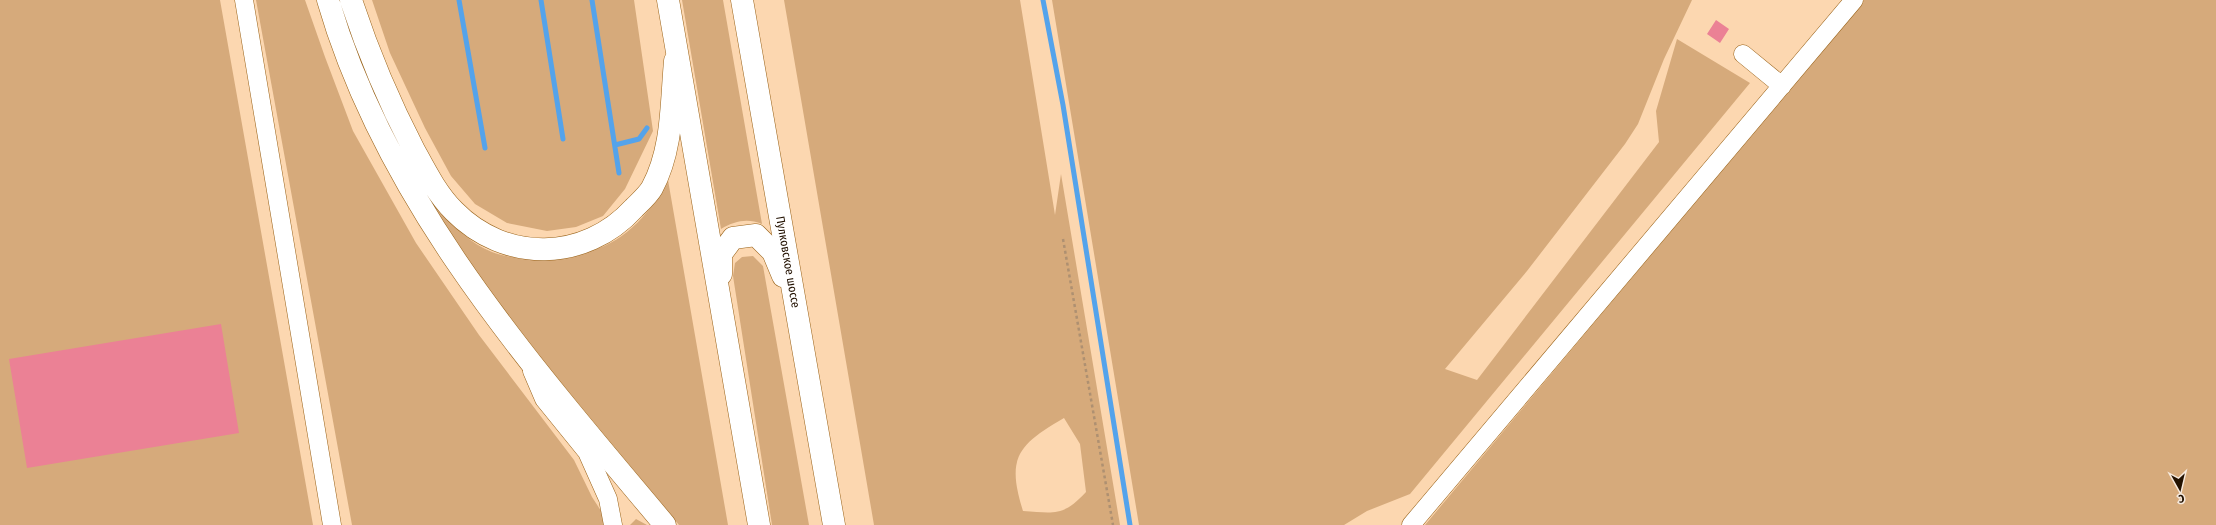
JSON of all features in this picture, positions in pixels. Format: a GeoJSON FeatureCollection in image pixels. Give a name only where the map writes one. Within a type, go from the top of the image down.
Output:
{"type":"FeatureCollection","features":[{"type":"Feature","properties":{"kind":"main road"},"geometry":{"type":"LineString","coordinates":[[328,0],[348,62],[377,129],[408,187],[446,247],[524,354],[665,525]]}},
{"type":"Feature","properties":{"kind":"main road"},"geometry":{"type":"LineString","coordinates":[[351,0],[374,64],[396,115],[442,198],[467,223],[478,231],[492,239],[518,248],[548,249],[582,243],[616,226],[651,189],[663,164],[668,145],[676,47]]}},
{"type":"Feature","properties":{"kind":"main road"},"geometry":{"type":"LineString","coordinates":[[668,0],[759,525]]}},
{"type":"Feature","properties":{"kind":"main road","name":"Пулковское шоссе"},"geometry":{"type":"LineString","coordinates":[[742,0],[834,525]]}},
{"type":"Feature","properties":{"kind":"main road"},"geometry":{"type":"LineString","coordinates":[[722,307],[721,254],[733,238],[756,236],[773,252],[796,306]]}},
{"type":"Feature","properties":{"kind":"street"},"geometry":{"type":"LineString","coordinates":[[244,0],[332,525]]}},
{"type":"Feature","properties":{"kind":"street"},"geometry":{"type":"LineString","coordinates":[[1412,525],[1854,0]]}},
{"type":"Feature","properties":{"kind":"street"},"geometry":{"type":"LineString","coordinates":[[1743,54],[1782,86]]}},
{"type":"Feature","properties":{"kind":"street"},"geometry":{"type":"LineString","coordinates":[[524,354],[544,399],[587,452],[608,499],[613,525]]}},
{"type":"Feature","properties":{"kind":"path"},"geometry":{"type":"LineString","coordinates":[[1063,239],[1113,525]]}},
{"type":"Feature","properties":{"kind":"shaded area"},"geometry":{"type":"Polygon","coordinates":[[[0,0],[220,0],[313,525],[0,525],[0,0]]]}},
{"type":"Feature","properties":{"kind":"shaded area"},"geometry":{"type":"Polygon","coordinates":[[[256,0],[305,0],[353,131],[416,243],[479,335],[574,460],[592,497],[605,517],[605,525],[352,525],[256,0]]]}},
{"type":"Feature","properties":{"kind":"shaded area"},"geometry":{"type":"Polygon","coordinates":[[[338,0],[343,0],[440,211],[464,234],[484,249],[500,255],[532,257],[583,252],[604,246],[616,240],[637,223],[655,202],[668,180],[728,525],[679,525],[545,363],[469,264],[435,216],[381,116],[338,0]]]}},
{"type":"Feature","properties":{"kind":"shaded area"},"geometry":{"type":"Polygon","coordinates":[[[372,0],[634,0],[653,131],[625,189],[603,216],[576,227],[547,231],[507,223],[475,204],[451,176],[425,128],[390,53],[372,0]]]}},
{"type":"Feature","properties":{"kind":"shaded area"},"geometry":{"type":"Polygon","coordinates":[[[682,0],[723,0],[762,224],[751,221],[741,221],[721,229],[682,0]]]}},
{"type":"Feature","properties":{"kind":"shaded area"},"geometry":{"type":"Polygon","coordinates":[[[784,0],[1020,0],[1055,215],[1061,174],[1120,525],[874,525],[784,0]],[[1064,418],[1036,436],[1026,445],[1020,454],[1016,465],[1018,493],[1023,511],[1058,512],[1071,506],[1086,492],[1080,444],[1064,418]]]}},
{"type":"Feature","properties":{"kind":"shaded area"},"geometry":{"type":"Polygon","coordinates":[[[1052,0],[1692,0],[1664,59],[1638,124],[1625,144],[1527,271],[1445,369],[1477,380],[1659,142],[1656,111],[1677,39],[1750,83],[1410,494],[1367,511],[1344,525],[1139,525],[1052,0]]]}},
{"type":"Feature","properties":{"kind":"shaded area"},"geometry":{"type":"Polygon","coordinates":[[[1864,0],[2216,0],[2216,525],[1425,525],[1864,0]]]}},
{"type":"Feature","properties":{"kind":"shaded area"},"geometry":{"type":"Polygon","coordinates":[[[753,256],[763,266],[809,525],[772,525],[733,276],[735,263],[742,257],[753,256]]]}},
{"type":"Feature","properties":{"kind":"shaded area"},"geometry":{"type":"Polygon","coordinates":[[[636,519],[647,525],[630,525],[636,519]]]}},
{"type":"Feature","properties":{"kind":"building"},"geometry":{"type":"Polygon","coordinates":[[[1716,20],[1729,29],[1720,43],[1707,34],[1716,20]]]}},
{"type":"Feature","properties":{"kind":"building"},"geometry":{"type":"Polygon","coordinates":[[[221,324],[239,433],[27,468],[9,359],[221,324]]]}},
{"type":"Feature","properties":{"kind":"waterway"},"geometry":{"type":"LineString","coordinates":[[459,0],[485,148]]}},
{"type":"Feature","properties":{"kind":"waterway"},"geometry":{"type":"LineString","coordinates":[[541,0],[563,139]]}},
{"type":"Feature","properties":{"kind":"waterway"},"geometry":{"type":"LineString","coordinates":[[592,0],[619,173]]}},
{"type":"Feature","properties":{"kind":"waterway"},"geometry":{"type":"LineString","coordinates":[[1043,0],[1063,105],[1130,525]]}},
{"type":"Feature","properties":{"kind":"waterway"},"geometry":{"type":"LineString","coordinates":[[615,145],[639,139],[647,128]]}}]}
